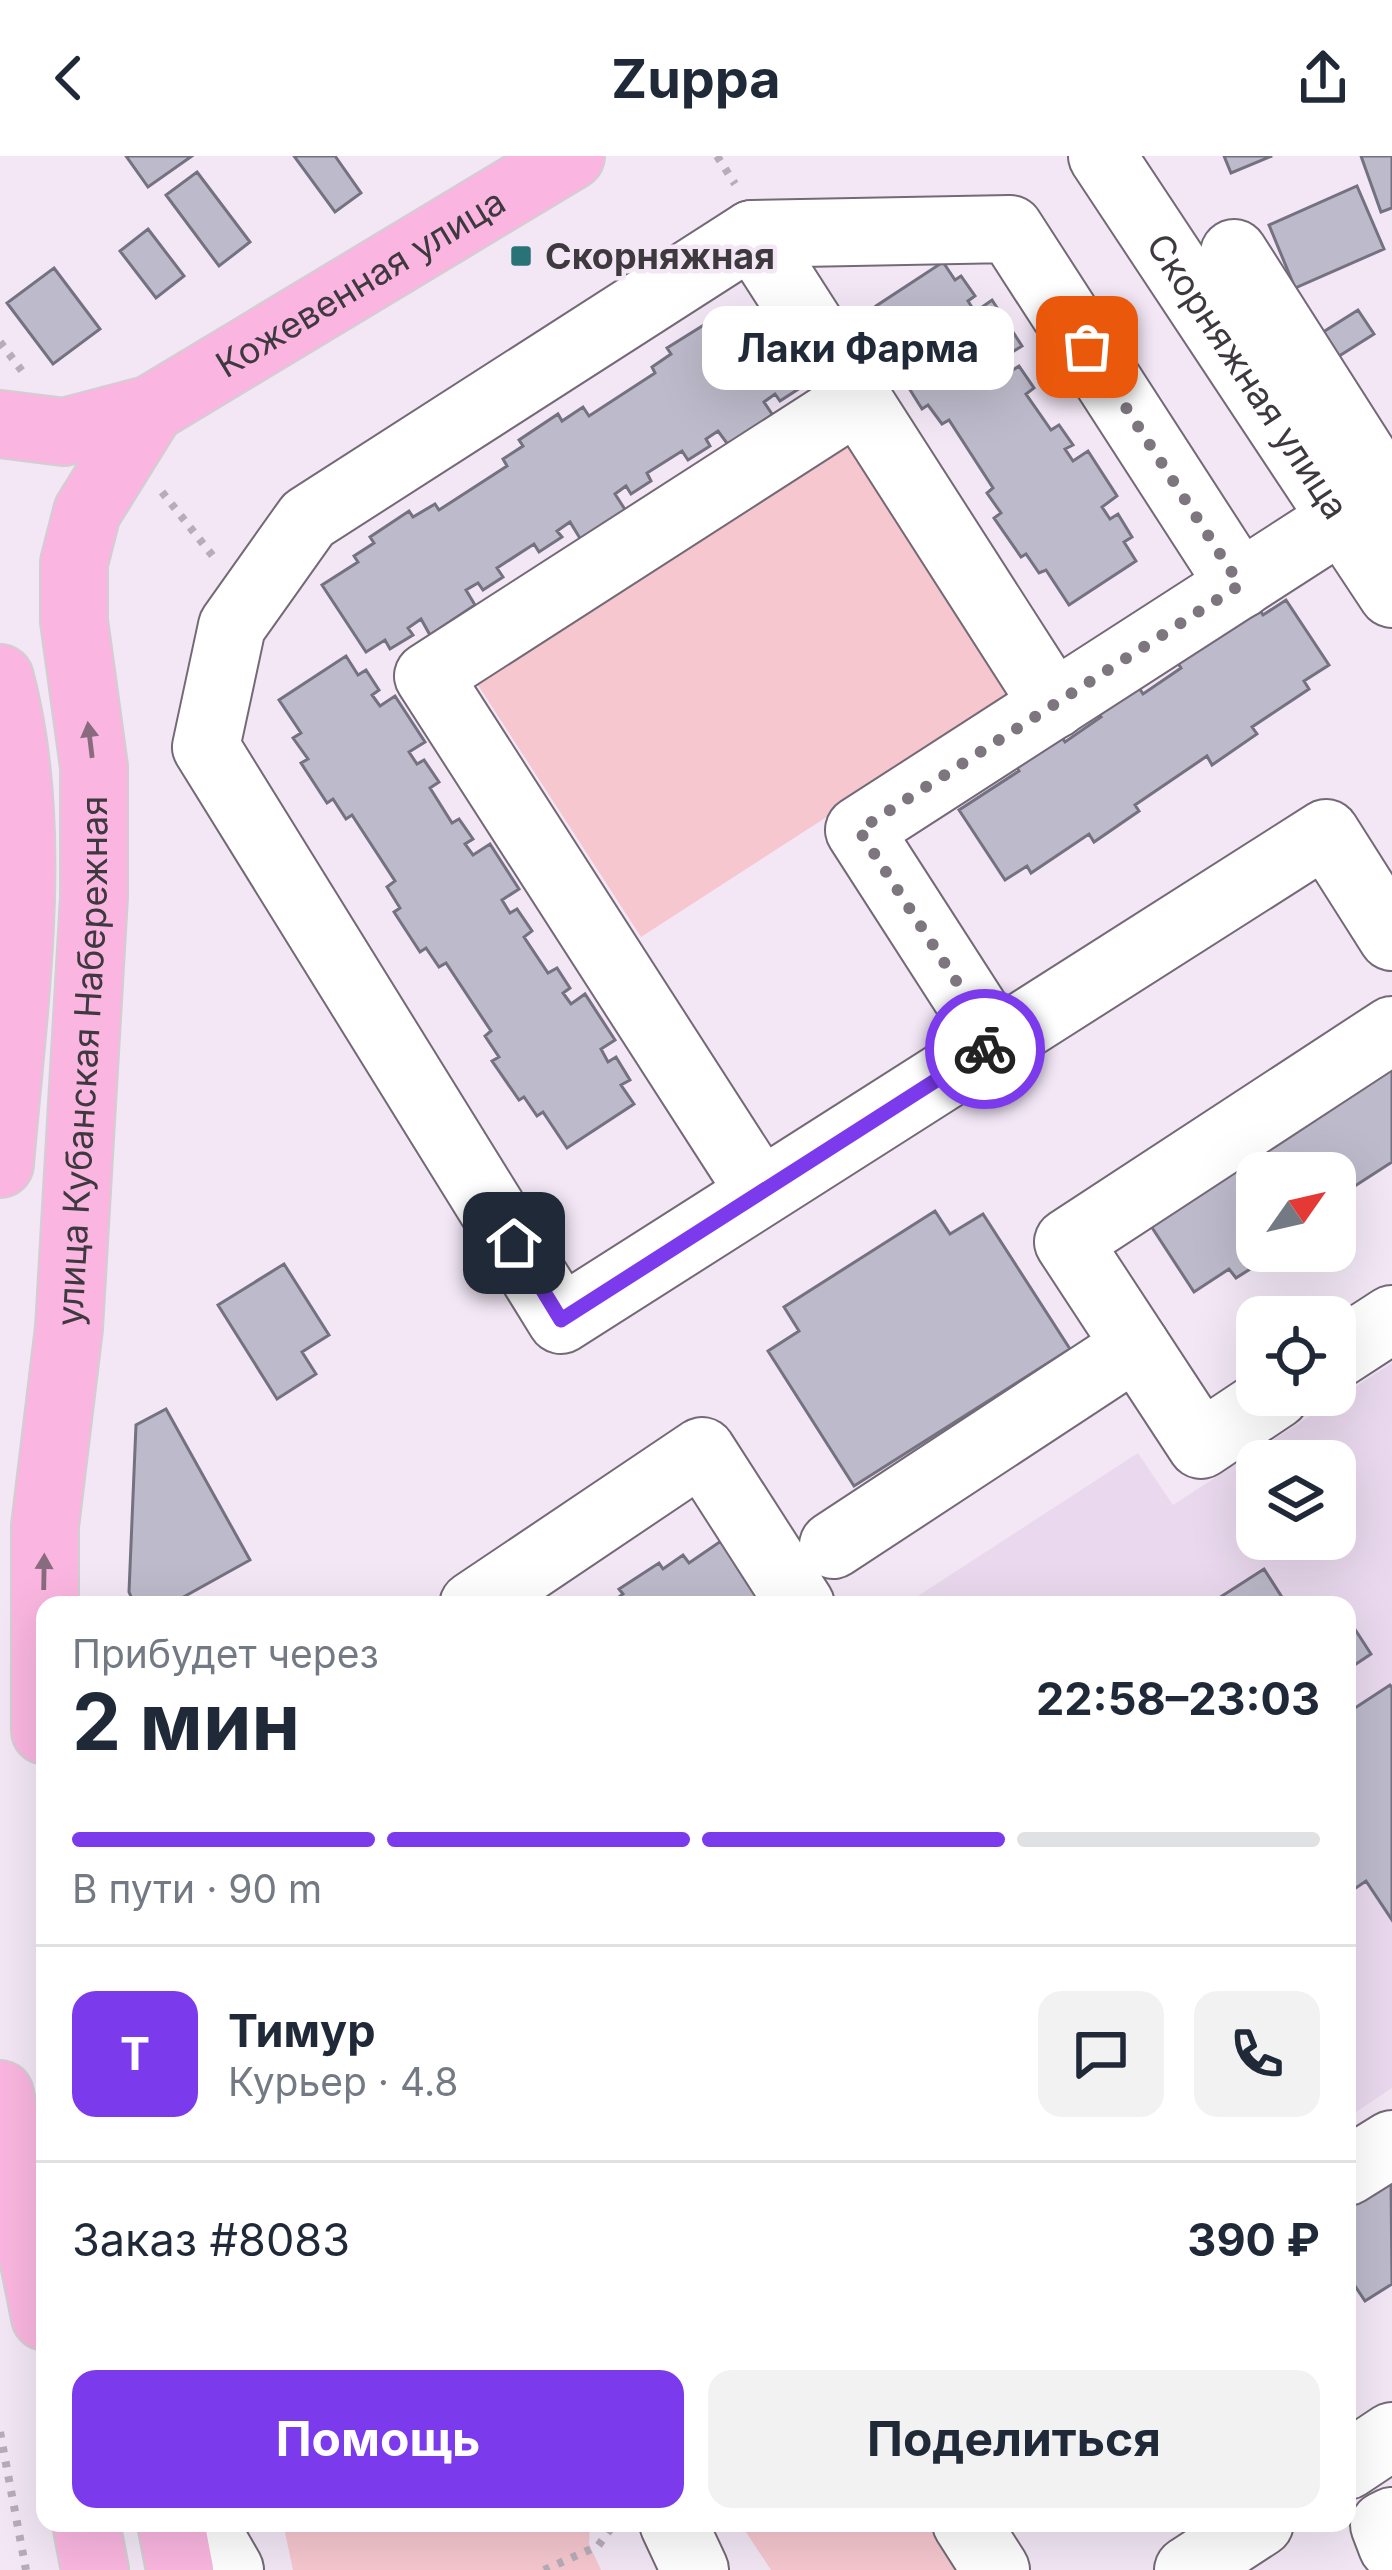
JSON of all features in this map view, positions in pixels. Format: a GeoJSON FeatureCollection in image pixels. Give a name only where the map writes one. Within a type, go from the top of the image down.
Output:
{"type":"FeatureCollection","features":[{"type":"Feature","properties":{"kind":"main road","name":"Кожевенная улица"},"geometry":{"type":"LineString","coordinates":[[151,409],[572,156]]}},
{"type":"Feature","properties":{"kind":"main road"},"geometry":{"type":"LineString","coordinates":[[0,424],[64,432],[151,409]]}},
{"type":"Feature","properties":{"kind":"main road","name":"улица Кубанская Набережная"},"geometry":{"type":"LineString","coordinates":[[45,1596],[45,1526],[69,1328],[94,897],[94,766],[74,621],[74,563],[87,512],[151,409]]}},
{"type":"Feature","properties":{"kind":"main road","name":"улица Кубанская Набережная"},"geometry":{"type":"LineString","coordinates":[[0,678],[10,713],[20,808],[17,953],[0,1164]]}},
{"type":"Feature","properties":{"kind":"main road"},"geometry":{"type":"LineString","coordinates":[[0,2093],[36,2272]]}},
{"type":"Feature","properties":{"kind":"main road"},"geometry":{"type":"LineString","coordinates":[[88,2532],[95,2570]]}},
{"type":"Feature","properties":{"kind":"main road"},"geometry":{"type":"LineString","coordinates":[[173,2532],[180,2570]]}},
{"type":"Feature","properties":{"kind":"street","name":"Скорняжная улица"},"geometry":{"type":"LineString","coordinates":[[1102,156],[1367,510],[1392,594]]}},
{"type":"Feature","properties":{"kind":"street"},"geometry":{"type":"LineString","coordinates":[[1240,585],[1010,229],[752,234],[308,519],[232,626],[206,747],[561,1320],[1326,833],[1392,938]]}},
{"type":"Feature","properties":{"kind":"street"},"geometry":{"type":"LineString","coordinates":[[752,234],[1054,704]]}},
{"type":"Feature","properties":{"kind":"street"},"geometry":{"type":"LineString","coordinates":[[996,1043],[859,830],[1240,585],[1367,510],[1234,253]]}},
{"type":"Feature","properties":{"kind":"street"},"geometry":{"type":"LineString","coordinates":[[760,1192],[428,676],[857,400]]}},
{"type":"Feature","properties":{"kind":"street"},"geometry":{"type":"LineString","coordinates":[[1244,1416],[1201,1444],[1068,1242],[1392,1030]]}},
{"type":"Feature","properties":{"kind":"street"},"geometry":{"type":"LineString","coordinates":[[1356,1343],[1392,1319]]}},
{"type":"Feature","properties":{"kind":"street"},"geometry":{"type":"LineString","coordinates":[[833,1545],[1136,1346]]}},
{"type":"Feature","properties":{"kind":"street"},"geometry":{"type":"LineString","coordinates":[[486,1596],[702,1451],[795,1596]]}},
{"type":"Feature","properties":{"kind":"street"},"geometry":{"type":"LineString","coordinates":[[1356,2166],[1392,2144]]}},
{"type":"Feature","properties":{"kind":"street"},"geometry":{"type":"LineString","coordinates":[[1356,2459],[1392,2436]]}},
{"type":"Feature","properties":{"kind":"street"},"geometry":{"type":"LineString","coordinates":[[208,2532],[230,2570]]}},
{"type":"Feature","properties":{"kind":"street"},"geometry":{"type":"LineString","coordinates":[[677,2532],[695,2570]]}},
{"type":"Feature","properties":{"kind":"street"},"geometry":{"type":"LineString","coordinates":[[971,2532],[996,2570]]}},
{"type":"Feature","properties":{"kind":"street"},"geometry":{"type":"LineString","coordinates":[[1188,2570],[1246,2532]]}},
{"type":"Feature","properties":{"kind":"path"},"geometry":{"type":"LineString","coordinates":[[161,491],[229,576]]}},
{"type":"Feature","properties":{"kind":"path"},"geometry":{"type":"LineString","coordinates":[[0,2432],[26,2570]]}},
{"type":"Feature","properties":{"kind":"path"},"geometry":{"type":"LineString","coordinates":[[544,2570],[598,2546],[608,2532]]}},
{"type":"Feature","properties":{"kind":"shaded area"},"geometry":{"type":"Polygon","coordinates":[[[847,437],[1014,696],[641,937],[474,679],[847,437]]]}},
{"type":"Feature","properties":{"kind":"shaded area"},"geometry":{"type":"Polygon","coordinates":[[[1392,1363],[1392,2088],[1356,2112],[1356,1596],[918,1596],[1138,1453],[1173,1505],[1236,1464],[1236,1560],[1356,1560],[1356,1440],[1273,1440],[1310,1416],[1356,1416],[1356,1386],[1392,1363]]]}},
{"type":"Feature","properties":{"kind":"shaded area"},"geometry":{"type":"Polygon","coordinates":[[[285,2532],[590,2532],[589,2544],[601,2570],[293,2570],[285,2532]]]}},
{"type":"Feature","properties":{"kind":"shaded area"},"geometry":{"type":"Polygon","coordinates":[[[746,2532],[940,2532],[964,2570],[771,2570],[746,2532]]]}},
{"type":"Feature","properties":{"kind":"building"},"geometry":{"type":"Polygon","coordinates":[[[126,156],[192,156],[148,187],[126,156]]]}},
{"type":"Feature","properties":{"kind":"building"},"geometry":{"type":"Polygon","coordinates":[[[294,156],[335,156],[361,193],[335,212],[294,156]]]}},
{"type":"Feature","properties":{"kind":"building"},"geometry":{"type":"Polygon","coordinates":[[[1224,156],[1272,156],[1231,173],[1224,156]]]}},
{"type":"Feature","properties":{"kind":"building"},"geometry":{"type":"Polygon","coordinates":[[[1361,156],[1392,156],[1392,208],[1381,212],[1361,156]]]}},
{"type":"Feature","properties":{"kind":"building"},"geometry":{"type":"Polygon","coordinates":[[[197,172],[250,242],[219,266],[166,195],[197,172]]]}},
{"type":"Feature","properties":{"kind":"building"},"geometry":{"type":"Polygon","coordinates":[[[1357,186],[1384,249],[1295,288],[1269,225],[1357,186]]]}},
{"type":"Feature","properties":{"kind":"building"},"geometry":{"type":"Polygon","coordinates":[[[148,229],[184,276],[156,298],[120,251],[148,229]]]}},
{"type":"Feature","properties":{"kind":"building"},"geometry":{"type":"Polygon","coordinates":[[[943,262],[975,296],[968,301],[975,312],[992,300],[1022,346],[1004,357],[1013,370],[1019,366],[1034,388],[1026,394],[1051,430],[1059,425],[1073,445],[1065,449],[1073,461],[1088,451],[1117,496],[1102,507],[1110,519],[1118,514],[1132,537],[1124,542],[1136,561],[1069,605],[1046,570],[1039,573],[1026,554],[1021,557],[994,518],[1001,513],[987,493],[993,488],[949,420],[942,424],[928,405],[922,409],[897,369],[903,365],[889,344],[897,338],[876,306],[943,262]]]}},
{"type":"Feature","properties":{"kind":"building"},"geometry":{"type":"Polygon","coordinates":[[[54,268],[100,329],[53,364],[7,303],[54,268]]]}},
{"type":"Feature","properties":{"kind":"building"},"geometry":{"type":"Polygon","coordinates":[[[770,301],[814,368],[795,381],[800,388],[780,401],[775,394],[764,402],[774,417],[729,446],[718,431],[706,439],[710,446],[688,460],[682,451],[647,473],[651,481],[631,494],[626,486],[615,494],[626,511],[581,540],[570,522],[557,531],[562,537],[539,552],[534,544],[497,568],[503,577],[483,590],[478,583],[466,590],[475,605],[430,635],[421,619],[408,628],[413,635],[390,649],[385,640],[366,652],[322,585],[358,562],[354,556],[374,543],[370,537],[409,511],[413,517],[435,504],[439,510],[507,466],[503,459],[523,446],[519,440],[558,414],[562,421],[583,407],[589,416],[655,373],[652,367],[671,354],[667,348],[707,323],[711,329],[732,315],[738,323],[770,301]]]}},
{"type":"Feature","properties":{"kind":"building"},"geometry":{"type":"Polygon","coordinates":[[[1358,310],[1374,334],[1336,358],[1320,334],[1358,310]]]}},
{"type":"Feature","properties":{"kind":"building"},"geometry":{"type":"Polygon","coordinates":[[[1286,600],[1329,665],[1304,681],[1309,689],[1252,727],[1257,734],[1212,765],[1207,756],[1135,805],[1139,811],[1094,842],[1089,834],[1031,873],[1027,866],[1005,880],[959,810],[1019,771],[1008,753],[1053,724],[1065,742],[1101,717],[1097,712],[1138,686],[1143,694],[1181,668],[1168,648],[1260,610],[1263,615],[1286,600]]]}},
{"type":"Feature","properties":{"kind":"building"},"geometry":{"type":"Polygon","coordinates":[[[346,656],[358,675],[366,670],[379,690],[372,695],[380,706],[395,696],[425,742],[409,752],[417,764],[424,760],[439,782],[430,788],[452,823],[459,819],[473,839],[465,844],[473,855],[490,844],[519,889],[502,900],[510,913],[517,909],[532,931],[524,937],[548,973],[557,968],[570,988],[563,993],[571,1004],[585,994],[615,1040],[601,1049],[608,1062],[616,1057],[630,1080],[621,1085],[634,1104],[567,1148],[543,1112],[537,1116],[524,1097],[519,1100],[492,1061],[499,1057],[485,1036],[491,1031],[446,963],[439,967],[426,948],[420,952],[394,912],[400,908],[387,887],[395,881],[352,815],[346,819],[333,799],[327,803],[301,763],[308,759],[293,738],[301,733],[279,700],[346,656]]]}},
{"type":"Feature","properties":{"kind":"building"},"geometry":{"type":"Polygon","coordinates":[[[1392,1058],[1392,1162],[1356,1185],[1356,1152],[1254,1152],[1392,1058]]]}},
{"type":"Feature","properties":{"kind":"building"},"geometry":{"type":"Polygon","coordinates":[[[1236,1164],[1236,1272],[1246,1272],[1236,1278],[1229,1269],[1194,1292],[1149,1223],[1236,1164]]]}},
{"type":"Feature","properties":{"kind":"building"},"geometry":{"type":"Polygon","coordinates":[[[935,1211],[950,1234],[983,1214],[1070,1349],[854,1486],[768,1351],[799,1331],[784,1307],[935,1211]]]}},
{"type":"Feature","properties":{"kind":"building"},"geometry":{"type":"Polygon","coordinates":[[[284,1264],[329,1335],[302,1352],[316,1374],[277,1399],[218,1305],[284,1264]]]}},
{"type":"Feature","properties":{"kind":"building"},"geometry":{"type":"Polygon","coordinates":[[[166,1409],[250,1560],[185,1596],[131,1596],[129,1592],[136,1425],[166,1409]]]}},
{"type":"Feature","properties":{"kind":"building"},"geometry":{"type":"Polygon","coordinates":[[[721,1541],[758,1596],[620,1596],[619,1589],[659,1563],[663,1569],[683,1555],[689,1563],[721,1541]]]}},
{"type":"Feature","properties":{"kind":"building"},"geometry":{"type":"Polygon","coordinates":[[[1264,1569],[1281,1596],[1222,1596],[1264,1569]]]}},
{"type":"Feature","properties":{"kind":"building"},"geometry":{"type":"Polygon","coordinates":[[[1356,1631],[1371,1654],[1356,1664],[1356,1631]]]}},
{"type":"Feature","properties":{"kind":"building"},"geometry":{"type":"Polygon","coordinates":[[[1392,1688],[1392,1920],[1366,1881],[1356,1888],[1356,1707],[1392,1688]]]}},
{"type":"Feature","properties":{"kind":"building"},"geometry":{"type":"Polygon","coordinates":[[[1391,2179],[1392,2284],[1365,2301],[1356,2288],[1356,2199],[1391,2179]]]}},
{"type":"Feature","properties":{"kind":"way so far"},"geometry":{"type":"LineString","coordinates":[[985,1049],[996,1043],[859,830],[1240,585],[1087,347]]}},
{"type":"Feature","properties":{"kind":"place","name":"Скорняжная"},"geometry":{"type":"Point","coordinates":[521,256]}},
{"type":"Feature","properties":{"kind":"place","name":"Лаки Фарма"},"geometry":{"type":"Point","coordinates":[1087,347]}},
{"type":"Feature","properties":{"kind":"route"},"geometry":{"type":"LineString","coordinates":[[514,1243],[561,1320],[985,1049]]}}]}
